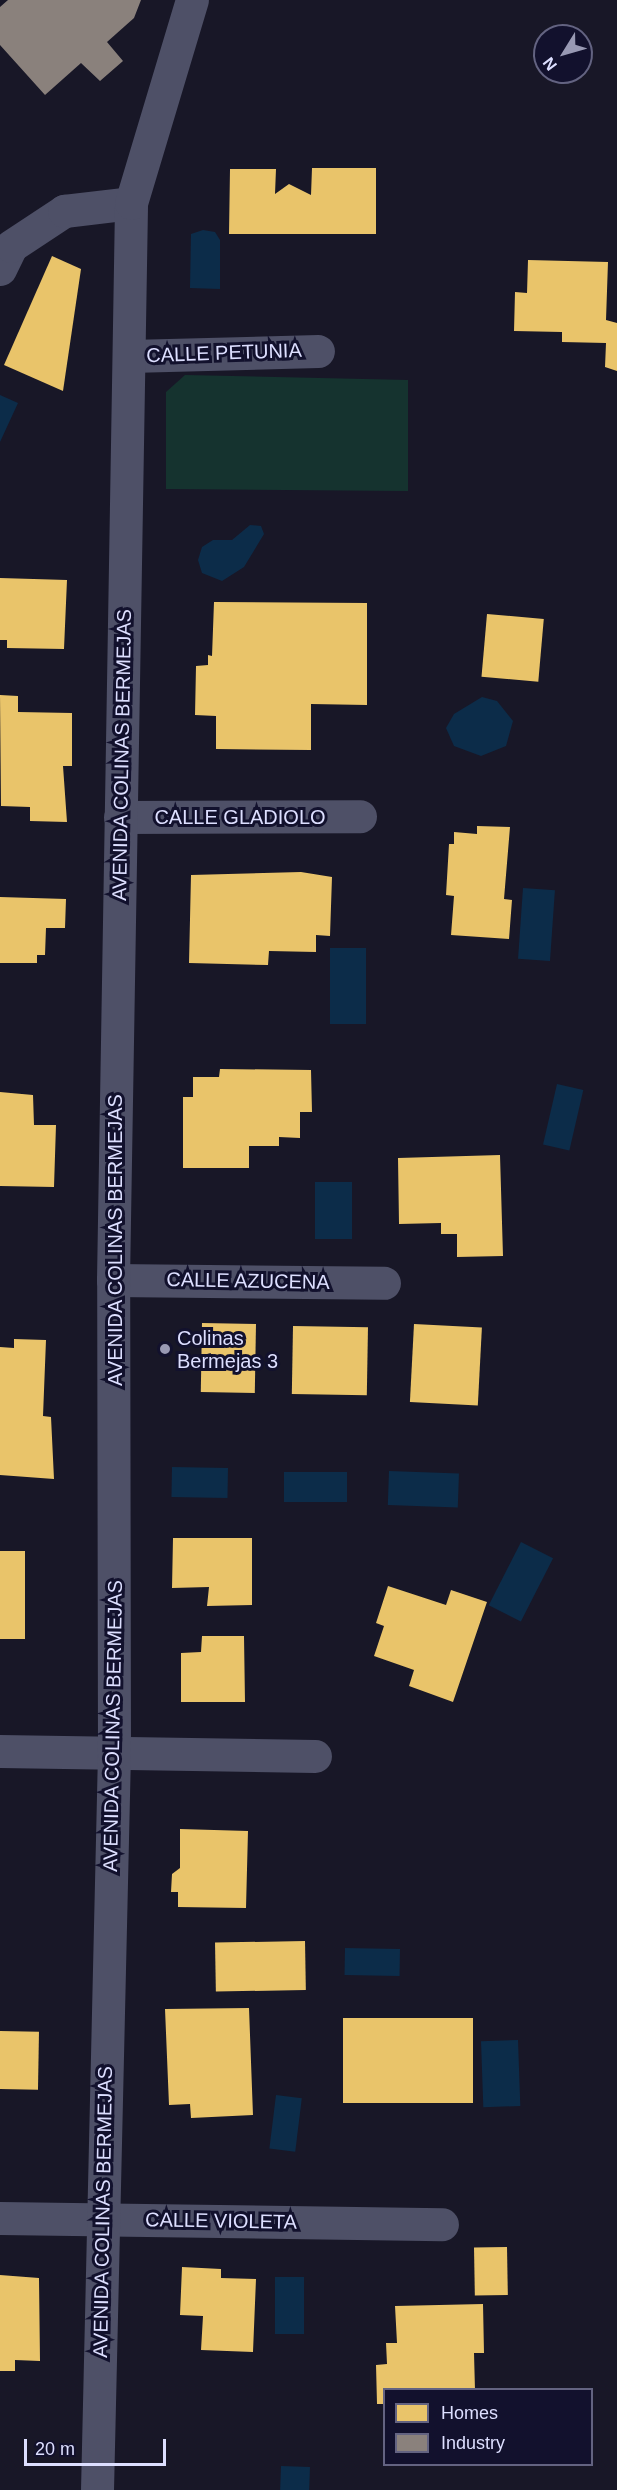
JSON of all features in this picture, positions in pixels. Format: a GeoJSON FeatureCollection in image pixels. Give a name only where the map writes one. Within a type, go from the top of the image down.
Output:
{"type":"FeatureCollection","features":[{"type":"Feature","properties":{"kind":"street","name":"AVENIDA COLINAS BERMEJAS"},"geometry":{"type":"LineString","coordinates":[[97,2490],[114,1753],[113,1280],[131,203],[192,0]]}},
{"type":"Feature","properties":{"kind":"street"},"geometry":{"type":"LineString","coordinates":[[0,269],[11,246],[64,211],[131,203]]}},
{"type":"Feature","properties":{"kind":"street","name":"CALLE PETUNIA"},"geometry":{"type":"LineString","coordinates":[[130,356],[318,351]]}},
{"type":"Feature","properties":{"kind":"street","name":"CALLE GLADIOLO"},"geometry":{"type":"LineString","coordinates":[[120,817],[360,816]]}},
{"type":"Feature","properties":{"kind":"street","name":"CALLE AZUCENA"},"geometry":{"type":"LineString","coordinates":[[113,1280],[384,1282]]}},
{"type":"Feature","properties":{"kind":"street"},"geometry":{"type":"LineString","coordinates":[[0,1751],[315,1756]]}},
{"type":"Feature","properties":{"kind":"street","name":"CALLE VIOLETA"},"geometry":{"type":"LineString","coordinates":[[0,2218],[442,2224]]}},
{"type":"Feature","properties":{"kind":"green space"},"geometry":{"type":"Polygon","coordinates":[[[185,375],[408,380],[408,491],[166,489],[166,392],[185,375]]]}},
{"type":"Feature","properties":{"kind":"water"},"geometry":{"type":"Polygon","coordinates":[[[203,230],[215,232],[220,240],[220,289],[190,288],[191,234],[203,230]]]}},
{"type":"Feature","properties":{"kind":"water"},"geometry":{"type":"Polygon","coordinates":[[[0,395],[18,403],[0,442],[0,395]]]}},
{"type":"Feature","properties":{"kind":"water"},"geometry":{"type":"Polygon","coordinates":[[[250,525],[261,526],[264,534],[244,567],[222,581],[202,573],[198,560],[202,547],[213,540],[232,540],[250,525]]]}},
{"type":"Feature","properties":{"kind":"water"},"geometry":{"type":"Polygon","coordinates":[[[482,697],[497,701],[513,721],[506,746],[481,756],[454,746],[446,728],[454,714],[482,697]]]}},
{"type":"Feature","properties":{"kind":"water"},"geometry":{"type":"Polygon","coordinates":[[[523,888],[555,890],[550,961],[518,959],[523,888]]]}},
{"type":"Feature","properties":{"kind":"water"},"geometry":{"type":"Polygon","coordinates":[[[330,948],[366,948],[366,1024],[330,1024],[330,948]]]}},
{"type":"Feature","properties":{"kind":"water"},"geometry":{"type":"Polygon","coordinates":[[[557,1084],[583,1090],[569,1150],[543,1144],[557,1084]]]}},
{"type":"Feature","properties":{"kind":"water"},"geometry":{"type":"Polygon","coordinates":[[[315,1182],[352,1182],[352,1239],[315,1239],[315,1182]]]}},
{"type":"Feature","properties":{"kind":"water"},"geometry":{"type":"Polygon","coordinates":[[[172,1467],[228,1468],[227,1498],[171,1497],[172,1467]]]}},
{"type":"Feature","properties":{"kind":"water"},"geometry":{"type":"Polygon","coordinates":[[[389,1471],[459,1473],[458,1507],[388,1505],[389,1471]]]}},
{"type":"Feature","properties":{"kind":"water"},"geometry":{"type":"Polygon","coordinates":[[[284,1472],[347,1472],[347,1502],[284,1502],[284,1472]]]}},
{"type":"Feature","properties":{"kind":"water"},"geometry":{"type":"Polygon","coordinates":[[[521,1542],[553,1558],[521,1622],[489,1605],[521,1542]]]}},
{"type":"Feature","properties":{"kind":"water"},"geometry":{"type":"Polygon","coordinates":[[[345,1948],[400,1949],[400,1976],[345,1975],[345,1948]]]}},
{"type":"Feature","properties":{"kind":"water"},"geometry":{"type":"Polygon","coordinates":[[[518,2040],[520,2106],[483,2107],[481,2041],[518,2040]]]}},
{"type":"Feature","properties":{"kind":"water"},"geometry":{"type":"Polygon","coordinates":[[[276,2095],[302,2098],[295,2152],[269,2149],[276,2095]]]}},
{"type":"Feature","properties":{"kind":"water"},"geometry":{"type":"Polygon","coordinates":[[[275,2277],[304,2277],[304,2334],[275,2334],[275,2277]]]}},
{"type":"Feature","properties":{"kind":"water"},"geometry":{"type":"Polygon","coordinates":[[[281,2466],[310,2467],[309,2490],[280,2490],[281,2466]]]}},
{"type":"Feature","properties":{"kind":"building: Homes"},"geometry":{"type":"Polygon","coordinates":[[[312,168],[376,168],[376,234],[229,234],[230,169],[276,169],[275,194],[289,184],[311,195],[312,168]]]}},
{"type":"Feature","properties":{"kind":"building: Homes"},"geometry":{"type":"Polygon","coordinates":[[[52,256],[81,269],[63,391],[4,365],[52,256]]]}},
{"type":"Feature","properties":{"kind":"building: Homes"},"geometry":{"type":"Polygon","coordinates":[[[528,260],[608,262],[606,320],[617,323],[617,371],[605,367],[606,343],[562,342],[562,332],[514,331],[515,292],[527,293],[528,260]]]}},
{"type":"Feature","properties":{"kind":"building: Homes"},"geometry":{"type":"Polygon","coordinates":[[[0,578],[67,580],[64,649],[7,648],[7,640],[0,640],[0,578]]]}},
{"type":"Feature","properties":{"kind":"building: Homes"},"geometry":{"type":"Polygon","coordinates":[[[214,602],[367,603],[367,705],[311,704],[311,750],[216,749],[216,716],[195,715],[196,666],[208,665],[208,655],[212,656],[214,602]]]}},
{"type":"Feature","properties":{"kind":"building: Homes"},"geometry":{"type":"Polygon","coordinates":[[[487,614],[544,619],[538,682],[482,677],[487,614]]]}},
{"type":"Feature","properties":{"kind":"building: Homes"},"geometry":{"type":"Polygon","coordinates":[[[0,695],[18,696],[18,712],[72,713],[72,766],[63,766],[67,822],[30,821],[30,807],[1,806],[0,695]]]}},
{"type":"Feature","properties":{"kind":"building: Homes"},"geometry":{"type":"Polygon","coordinates":[[[477,826],[510,827],[504,899],[512,900],[509,939],[451,935],[454,896],[446,895],[449,844],[454,844],[454,832],[477,834],[477,826]]]}},
{"type":"Feature","properties":{"kind":"building: Homes"},"geometry":{"type":"Polygon","coordinates":[[[301,872],[332,877],[330,936],[316,935],[316,952],[269,951],[268,965],[189,963],[191,875],[301,872]]]}},
{"type":"Feature","properties":{"kind":"building: Homes"},"geometry":{"type":"Polygon","coordinates":[[[0,897],[66,899],[65,928],[46,928],[45,955],[37,955],[37,963],[0,963],[0,897]]]}},
{"type":"Feature","properties":{"kind":"building: Homes"},"geometry":{"type":"Polygon","coordinates":[[[220,1069],[311,1070],[312,1112],[300,1112],[300,1138],[279,1137],[279,1146],[249,1146],[249,1168],[183,1168],[183,1097],[193,1097],[193,1077],[219,1077],[220,1069]]]}},
{"type":"Feature","properties":{"kind":"building: Homes"},"geometry":{"type":"Polygon","coordinates":[[[0,1092],[33,1095],[34,1125],[56,1125],[54,1187],[0,1186],[0,1092]]]}},
{"type":"Feature","properties":{"kind":"building: Homes"},"geometry":{"type":"Polygon","coordinates":[[[500,1155],[503,1256],[457,1257],[457,1234],[441,1234],[441,1223],[399,1224],[398,1158],[500,1155]]]}},
{"type":"Feature","properties":{"kind":"building: Homes"},"geometry":{"type":"Polygon","coordinates":[[[202,1323],[256,1324],[255,1393],[201,1392],[202,1323]]]}},
{"type":"Feature","properties":{"kind":"building: Homes"},"geometry":{"type":"Polygon","coordinates":[[[414,1324],[482,1328],[478,1405],[410,1402],[414,1324]]]}},
{"type":"Feature","properties":{"kind":"building: Homes"},"geometry":{"type":"Polygon","coordinates":[[[293,1326],[368,1327],[367,1395],[292,1394],[293,1326]]]}},
{"type":"Feature","properties":{"kind":"building: Homes"},"geometry":{"type":"Polygon","coordinates":[[[14,1339],[46,1340],[43,1416],[51,1417],[54,1479],[0,1475],[0,1347],[14,1348],[14,1339]]]}},
{"type":"Feature","properties":{"kind":"building: Homes"},"geometry":{"type":"Polygon","coordinates":[[[173,1538],[252,1538],[252,1605],[207,1606],[209,1587],[172,1588],[173,1538]]]}},
{"type":"Feature","properties":{"kind":"building: Homes"},"geometry":{"type":"Polygon","coordinates":[[[0,1551],[25,1551],[25,1639],[0,1639],[0,1551]]]}},
{"type":"Feature","properties":{"kind":"building: Homes"},"geometry":{"type":"Polygon","coordinates":[[[388,1586],[446,1605],[451,1590],[487,1602],[453,1702],[409,1686],[414,1670],[374,1656],[384,1626],[376,1623],[388,1586]]]}},
{"type":"Feature","properties":{"kind":"building: Homes"},"geometry":{"type":"Polygon","coordinates":[[[202,1636],[244,1636],[245,1702],[181,1702],[181,1653],[201,1652],[202,1636]]]}},
{"type":"Feature","properties":{"kind":"building: Homes"},"geometry":{"type":"Polygon","coordinates":[[[180,1829],[248,1831],[246,1908],[178,1907],[178,1892],[171,1892],[172,1874],[180,1868],[180,1829]]]}},
{"type":"Feature","properties":{"kind":"building: Homes"},"geometry":{"type":"Polygon","coordinates":[[[305,1941],[306,1990],[216,1992],[215,1943],[305,1941]]]}},
{"type":"Feature","properties":{"kind":"building: Homes"},"geometry":{"type":"Polygon","coordinates":[[[249,2008],[253,2115],[191,2118],[190,2104],[169,2105],[165,2009],[249,2008]]]}},
{"type":"Feature","properties":{"kind":"building: Homes"},"geometry":{"type":"Polygon","coordinates":[[[343,2018],[473,2018],[473,2103],[343,2103],[343,2018]]]}},
{"type":"Feature","properties":{"kind":"building: Homes"},"geometry":{"type":"Polygon","coordinates":[[[0,2031],[39,2032],[38,2090],[0,2089],[0,2031]]]}},
{"type":"Feature","properties":{"kind":"building: Homes"},"geometry":{"type":"Polygon","coordinates":[[[507,2247],[508,2295],[475,2296],[474,2248],[507,2247]]]}},
{"type":"Feature","properties":{"kind":"building: Homes"},"geometry":{"type":"Polygon","coordinates":[[[182,2267],[221,2269],[221,2278],[256,2279],[253,2352],[201,2350],[203,2316],[180,2315],[182,2267]]]}},
{"type":"Feature","properties":{"kind":"building: Homes"},"geometry":{"type":"Polygon","coordinates":[[[0,2275],[39,2278],[40,2361],[15,2360],[15,2371],[0,2371],[0,2275]]]}},
{"type":"Feature","properties":{"kind":"building: Homes"},"geometry":{"type":"Polygon","coordinates":[[[483,2304],[484,2353],[474,2353],[475,2388],[383,2388],[383,2404],[377,2404],[376,2365],[387,2364],[386,2343],[397,2343],[395,2306],[483,2304]]]}},
{"type":"Feature","properties":{"kind":"building: Industry"},"geometry":{"type":"Polygon","coordinates":[[[8,0],[141,0],[134,18],[107,42],[123,61],[100,81],[81,63],[45,95],[0,45],[0,7],[8,0]]]}},
{"type":"Feature","properties":{"kind":"place","name":"Colinas Bermejas 3"},"geometry":{"type":"Point","coordinates":[165,1349]}}]}
